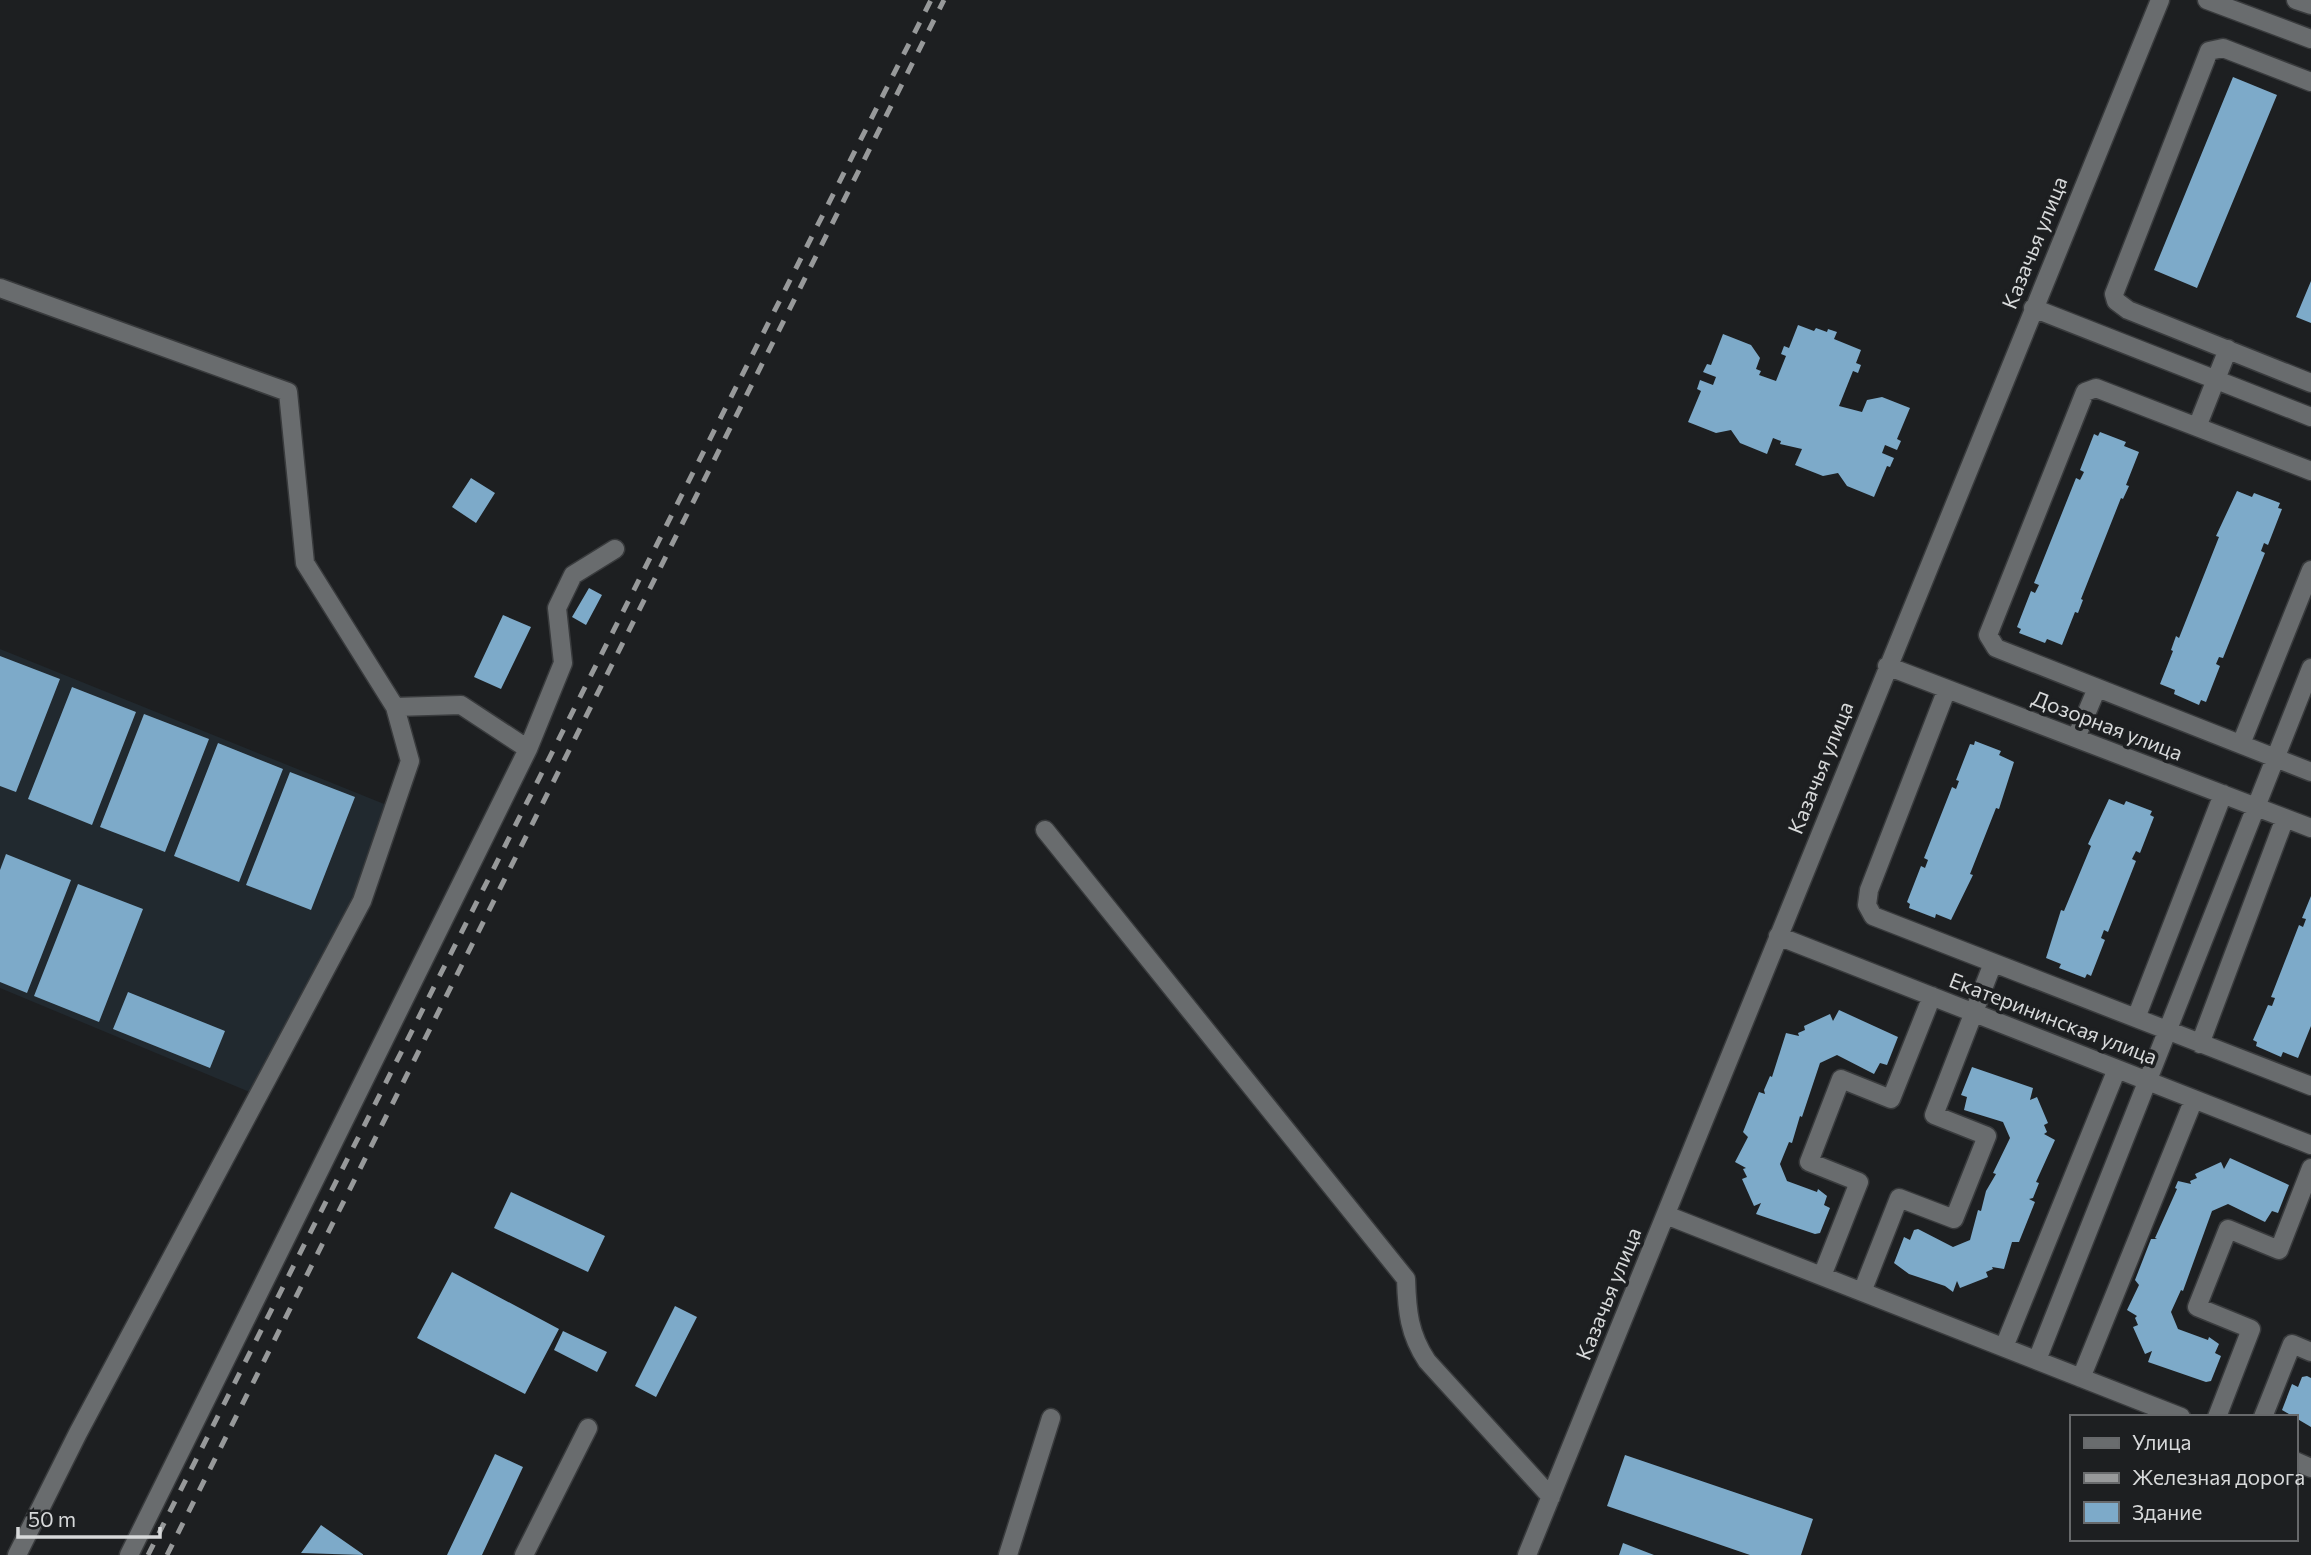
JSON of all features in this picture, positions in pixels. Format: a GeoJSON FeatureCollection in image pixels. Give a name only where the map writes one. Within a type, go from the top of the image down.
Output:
{"type":"FeatureCollection","features":[{"type":"Feature","properties":{"kind":"street","name":"Казачья улица"},"geometry":{"type":"LineString","coordinates":[[1527,1555],[1887,666],[2161,0]]}},
{"type":"Feature","properties":{"kind":"street"},"geometry":{"type":"LineString","coordinates":[[2207,0],[2311,39]]}},
{"type":"Feature","properties":{"kind":"street"},"geometry":{"type":"LineString","coordinates":[[2296,0],[2311,5]]}},
{"type":"Feature","properties":{"kind":"street"},"geometry":{"type":"LineString","coordinates":[[2311,82],[2223,48],[2209,51],[2115,286],[2114,295],[2121,306],[2311,383]]}},
{"type":"Feature","properties":{"kind":"street"},"geometry":{"type":"LineString","coordinates":[[0,288],[288,392],[304,563],[395,706],[410,761],[362,901],[78,1433],[18,1555]]}},
{"type":"Feature","properties":{"kind":"street"},"geometry":{"type":"LineString","coordinates":[[2033,308],[2311,417]]}},
{"type":"Feature","properties":{"kind":"street"},"geometry":{"type":"LineString","coordinates":[[2197,427],[2228,349]]}},
{"type":"Feature","properties":{"kind":"street"},"geometry":{"type":"LineString","coordinates":[[2309,765],[2275,757],[1996,648],[1989,640],[1988,629],[2085,392],[2095,388],[2311,471]]}},
{"type":"Feature","properties":{"kind":"street"},"geometry":{"type":"LineString","coordinates":[[129,1555],[528,749],[563,663],[557,608],[573,575],[615,549]]}},
{"type":"Feature","properties":{"kind":"street"},"geometry":{"type":"LineString","coordinates":[[2241,744],[2311,570]]}},
{"type":"Feature","properties":{"kind":"street","name":"Дозорная улица"},"geometry":{"type":"LineString","coordinates":[[1887,666],[2311,828]]}},
{"type":"Feature","properties":{"kind":"street"},"geometry":{"type":"LineString","coordinates":[[2038,1360],[2311,668]]}},
{"type":"Feature","properties":{"kind":"street"},"geometry":{"type":"LineString","coordinates":[[2076,738],[2097,688]]}},
{"type":"Feature","properties":{"kind":"street"},"geometry":{"type":"LineString","coordinates":[[1947,689],[1869,890],[1867,905],[1873,916],[2311,1086]]}},
{"type":"Feature","properties":{"kind":"street"},"geometry":{"type":"LineString","coordinates":[[395,706],[461,705],[528,749]]}},
{"type":"Feature","properties":{"kind":"street"},"geometry":{"type":"LineString","coordinates":[[2136,1018],[2223,794]]}},
{"type":"Feature","properties":{"kind":"street"},"geometry":{"type":"LineString","coordinates":[[2200,1044],[2285,818]]}},
{"type":"Feature","properties":{"kind":"street"},"geometry":{"type":"LineString","coordinates":[[1045,830],[1406,1279],[1408,1318],[1414,1341],[1427,1361],[1551,1497]]}},
{"type":"Feature","properties":{"kind":"street","name":"Екатерининская улица"},"geometry":{"type":"LineString","coordinates":[[1778,936],[2194,1099],[2309,1139]]}},
{"type":"Feature","properties":{"kind":"street"},"geometry":{"type":"LineString","coordinates":[[1863,1292],[1899,1198],[1954,1219],[1987,1136],[1934,1115],[1993,963]]}},
{"type":"Feature","properties":{"kind":"street"},"geometry":{"type":"LineString","coordinates":[[1822,1276],[1859,1181],[1809,1162],[1823,1126],[1842,1079],[1891,1099],[1931,996]]}},
{"type":"Feature","properties":{"kind":"street"},"geometry":{"type":"LineString","coordinates":[[2004,1347],[2117,1069]]}},
{"type":"Feature","properties":{"kind":"street"},"geometry":{"type":"LineString","coordinates":[[2081,1378],[2194,1099]]}},
{"type":"Feature","properties":{"kind":"street"},"geometry":{"type":"LineString","coordinates":[[2218,1415],[2252,1329],[2197,1307],[2228,1229],[2279,1250],[2311,1168]]}},
{"type":"Feature","properties":{"kind":"street"},"geometry":{"type":"LineString","coordinates":[[1666,1215],[2176,1415]]}},
{"type":"Feature","properties":{"kind":"street"},"geometry":{"type":"LineString","coordinates":[[2264,1415],[2292,1344],[2311,1352]]}},
{"type":"Feature","properties":{"kind":"street"},"geometry":{"type":"LineString","coordinates":[[1008,1555],[1051,1418]]}},
{"type":"Feature","properties":{"kind":"street"},"geometry":{"type":"LineString","coordinates":[[524,1555],[588,1428]]}},
{"type":"Feature","properties":{"kind":"shaded area"},"geometry":{"type":"Polygon","coordinates":[[[0,649],[399,810],[252,1093],[0,988],[0,649]]]}},
{"type":"Feature","properties":{"kind":"building"},"geometry":{"type":"Polygon","coordinates":[[[2233,77],[2277,95],[2197,288],[2154,270],[2233,77]]]}},
{"type":"Feature","properties":{"kind":"building"},"geometry":{"type":"Polygon","coordinates":[[[2311,281],[2311,323],[2296,317],[2311,281]]]}},
{"type":"Feature","properties":{"kind":"building"},"geometry":{"type":"Polygon","coordinates":[[[1798,325],[1814,331],[1816,328],[1837,332],[1834,339],[1861,350],[1856,363],[1861,365],[1858,373],[1853,371],[1839,406],[1862,412],[1867,400],[1882,397],[1910,408],[1897,439],[1901,441],[1897,450],[1885,445],[1882,453],[1894,458],[1890,467],[1887,466],[1874,497],[1847,486],[1838,473],[1823,476],[1795,465],[1802,449],[1780,444],[1781,441],[1773,438],[1767,454],[1740,443],[1731,430],[1716,433],[1688,422],[1701,391],[1697,389],[1700,380],[1713,385],[1716,377],[1703,372],[1707,364],[1711,365],[1723,334],[1751,345],[1760,358],[1756,369],[1761,371],[1759,375],[1776,381],[1786,356],[1781,354],[1784,346],[1789,348],[1798,325]]]}},
{"type":"Feature","properties":{"kind":"building"},"geometry":{"type":"Polygon","coordinates":[[[2100,432],[2126,442],[2124,446],[2139,452],[2126,485],[2129,486],[2123,499],[2121,498],[2078,613],[2075,612],[2062,645],[2047,639],[2045,643],[2019,633],[2021,629],[2017,627],[2031,591],[2035,593],[2039,585],[2034,583],[2076,478],[2080,480],[2084,472],[2080,470],[2094,434],[2098,436],[2100,432]]]}},
{"type":"Feature","properties":{"kind":"building"},"geometry":{"type":"Polygon","coordinates":[[[471,478],[495,493],[476,523],[452,507],[471,478]]]}},
{"type":"Feature","properties":{"kind":"building"},"geometry":{"type":"Polygon","coordinates":[[[2237,491],[2252,497],[2254,493],[2280,503],[2278,508],[2282,509],[2268,545],[2264,543],[2261,551],[2265,553],[2223,658],[2219,657],[2216,664],[2220,666],[2206,702],[2201,700],[2199,705],[2174,694],[2175,690],[2160,684],[2176,636],[2179,638],[2219,537],[2216,536],[2237,491]]]}},
{"type":"Feature","properties":{"kind":"building"},"geometry":{"type":"Polygon","coordinates":[[[589,588],[602,595],[586,625],[572,617],[589,588]]]}},
{"type":"Feature","properties":{"kind":"building"},"geometry":{"type":"Polygon","coordinates":[[[503,615],[531,627],[501,689],[474,677],[503,615]]]}},
{"type":"Feature","properties":{"kind":"building"},"geometry":{"type":"Polygon","coordinates":[[[0,656],[60,679],[16,792],[0,786],[0,656]]]}},
{"type":"Feature","properties":{"kind":"building"},"geometry":{"type":"Polygon","coordinates":[[[72,687],[136,712],[92,825],[28,799],[72,687]]]}},
{"type":"Feature","properties":{"kind":"building"},"geometry":{"type":"Polygon","coordinates":[[[144,714],[209,739],[165,852],[100,827],[144,714]]]}},
{"type":"Feature","properties":{"kind":"building"},"geometry":{"type":"Polygon","coordinates":[[[1975,741],[2001,751],[1999,755],[2014,762],[1999,809],[1996,808],[1970,874],[1973,875],[1951,920],[1936,914],[1935,918],[1909,908],[1910,904],[1907,902],[1921,866],[1925,868],[1928,860],[1924,858],[1952,787],[1956,789],[1959,781],[1956,780],[1970,744],[1974,745],[1975,741]]]}},
{"type":"Feature","properties":{"kind":"building"},"geometry":{"type":"Polygon","coordinates":[[[218,743],[283,769],[239,882],[174,856],[218,743]]]}},
{"type":"Feature","properties":{"kind":"building"},"geometry":{"type":"Polygon","coordinates":[[[290,772],[355,797],[311,910],[246,885],[290,772]]]}},
{"type":"Feature","properties":{"kind":"building"},"geometry":{"type":"Polygon","coordinates":[[[2109,799],[2124,805],[2126,801],[2152,811],[2150,815],[2154,817],[2140,853],[2136,851],[2132,859],[2136,861],[2108,932],[2104,930],[2101,938],[2105,940],[2091,976],[2087,974],[2085,978],[2059,968],[2061,964],[2046,958],[2061,910],[2064,911],[2091,846],[2088,844],[2109,799]]]}},
{"type":"Feature","properties":{"kind":"building"},"geometry":{"type":"Polygon","coordinates":[[[6,854],[71,880],[27,993],[0,982],[0,870],[6,854]]]}},
{"type":"Feature","properties":{"kind":"building"},"geometry":{"type":"Polygon","coordinates":[[[78,884],[143,909],[99,1022],[34,996],[78,884]]]}},
{"type":"Feature","properties":{"kind":"building"},"geometry":{"type":"Polygon","coordinates":[[[2311,896],[2311,1026],[2298,1058],[2283,1052],[2281,1057],[2256,1046],[2257,1042],[2253,1040],[2268,1005],[2272,1006],[2275,998],[2271,997],[2299,925],[2303,927],[2306,919],[2302,918],[2311,896]]]}},
{"type":"Feature","properties":{"kind":"building"},"geometry":{"type":"Polygon","coordinates":[[[128,992],[225,1031],[210,1068],[113,1029],[128,992]]]}},
{"type":"Feature","properties":{"kind":"building"},"geometry":{"type":"Polygon","coordinates":[[[1839,1010],[1898,1037],[1887,1065],[1880,1063],[1874,1074],[1837,1055],[1820,1063],[1792,1143],[1789,1142],[1780,1164],[1787,1181],[1817,1192],[1818,1189],[1827,1196],[1824,1205],[1830,1208],[1820,1233],[1815,1234],[1756,1214],[1761,1203],[1754,1206],[1742,1179],[1747,1177],[1743,1169],[1746,1168],[1735,1162],[1748,1137],[1743,1132],[1759,1092],[1765,1094],[1764,1090],[1770,1076],[1772,1077],[1786,1033],[1799,1036],[1798,1033],[1805,1030],[1804,1026],[1830,1014],[1833,1021],[1839,1010]]]}},
{"type":"Feature","properties":{"kind":"building"},"geometry":{"type":"Polygon","coordinates":[[[1972,1067],[2033,1088],[2030,1100],[2037,1097],[2048,1123],[2044,1125],[2047,1132],[2044,1134],[2055,1140],[2036,1182],[2039,1183],[2033,1198],[2029,1199],[2035,1202],[2019,1242],[2012,1242],[2004,1269],[1992,1267],[1993,1269],[1986,1272],[1988,1277],[1960,1288],[1957,1281],[1953,1292],[1945,1286],[1909,1274],[1894,1263],[1904,1237],[1910,1240],[1914,1230],[1918,1229],[1953,1247],[1970,1240],[1978,1210],[1981,1211],[1986,1191],[1996,1174],[1993,1173],[2010,1138],[2003,1122],[1964,1110],[1967,1097],[1961,1095],[1972,1067]]]}},
{"type":"Feature","properties":{"kind":"building"},"geometry":{"type":"Polygon","coordinates":[[[2230,1158],[2289,1185],[2278,1213],[2272,1211],[2265,1222],[2228,1204],[2212,1211],[2183,1291],[2181,1290],[2171,1312],[2178,1329],[2208,1340],[2209,1337],[2219,1344],[2215,1353],[2221,1356],[2211,1381],[2206,1382],[2148,1362],[2152,1351],[2145,1354],[2133,1327],[2138,1325],[2135,1318],[2137,1316],[2127,1310],[2139,1285],[2135,1280],[2151,1239],[2157,1239],[2155,1238],[2178,1181],[2191,1184],[2190,1181],[2197,1178],[2195,1174],[2221,1162],[2224,1169],[2230,1158]]]}},
{"type":"Feature","properties":{"kind":"building"},"geometry":{"type":"Polygon","coordinates":[[[511,1192],[605,1236],[588,1272],[494,1228],[511,1192]]]}},
{"type":"Feature","properties":{"kind":"building"},"geometry":{"type":"Polygon","coordinates":[[[452,1272],[559,1329],[525,1394],[417,1338],[452,1272]]]}},
{"type":"Feature","properties":{"kind":"building"},"geometry":{"type":"Polygon","coordinates":[[[675,1306],[697,1317],[656,1397],[635,1386],[675,1306]]]}},
{"type":"Feature","properties":{"kind":"building"},"geometry":{"type":"Polygon","coordinates":[[[563,1331],[607,1352],[597,1372],[554,1350],[563,1331]]]}},
{"type":"Feature","properties":{"kind":"building"},"geometry":{"type":"Polygon","coordinates":[[[2302,1377],[2311,1378],[2311,1427],[2297,1419],[2297,1415],[2282,1410],[2292,1384],[2298,1387],[2302,1377]]]}},
{"type":"Feature","properties":{"kind":"building"},"geometry":{"type":"Polygon","coordinates":[[[495,1454],[523,1467],[482,1555],[447,1555],[495,1454]]]}},
{"type":"Feature","properties":{"kind":"building"},"geometry":{"type":"Polygon","coordinates":[[[1625,1455],[1813,1519],[1801,1555],[1750,1555],[1607,1506],[1625,1455]]]}},
{"type":"Feature","properties":{"kind":"building"},"geometry":{"type":"Polygon","coordinates":[[[321,1525],[364,1555],[301,1553],[321,1525]]]}},
{"type":"Feature","properties":{"kind":"building"},"geometry":{"type":"Polygon","coordinates":[[[1623,1543],[1654,1555],[1619,1555],[1623,1543]]]}},
{"type":"Feature","properties":{"kind":"railway"},"geometry":{"type":"LineString","coordinates":[[148,1555],[931,0]]}},
{"type":"Feature","properties":{"kind":"railway"},"geometry":{"type":"LineString","coordinates":[[167,1555],[944,0]]}}]}
